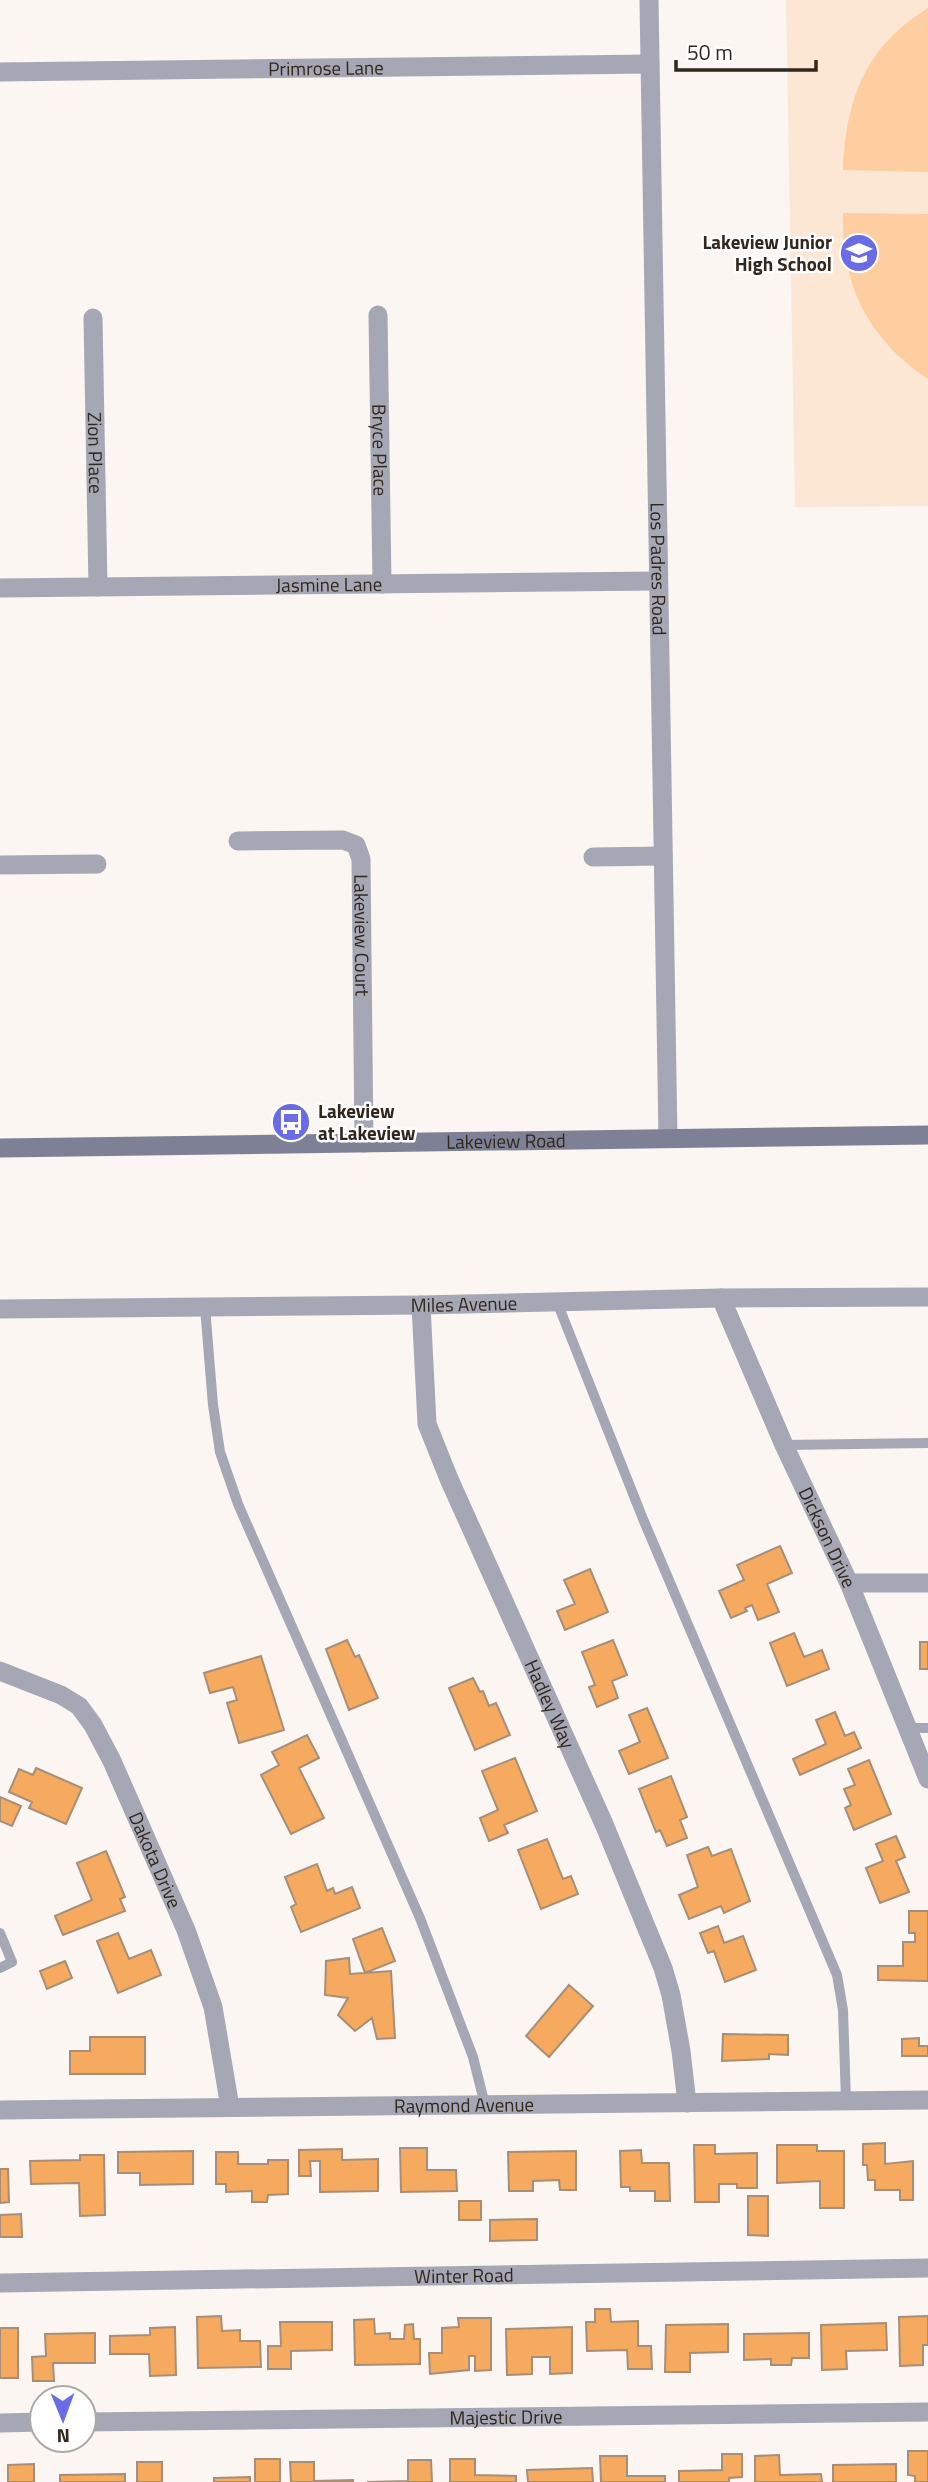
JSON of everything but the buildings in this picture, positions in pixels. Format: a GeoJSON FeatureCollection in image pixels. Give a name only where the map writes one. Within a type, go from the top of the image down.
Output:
{"type":"FeatureCollection","features":[{"type":"Feature","properties":{"kind":"main road","name":"Lakeview Road"},"geometry":{"type":"LineString","coordinates":[[0,1148],[928,1135]]}},
{"type":"Feature","properties":{"kind":"street","name":"Los Padres Road"},"geometry":{"type":"LineString","coordinates":[[649,0],[668,1138]]}},
{"type":"Feature","properties":{"kind":"street","name":"Primrose Lane"},"geometry":{"type":"LineString","coordinates":[[0,72],[650,64]]}},
{"type":"Feature","properties":{"kind":"street","name":"Bryce Place"},"geometry":{"type":"LineString","coordinates":[[378,315],[382,584]]}},
{"type":"Feature","properties":{"kind":"street","name":"Zion Place"},"geometry":{"type":"LineString","coordinates":[[93,318],[98,587]]}},
{"type":"Feature","properties":{"kind":"street","name":"Jasmine Lane"},"geometry":{"type":"LineString","coordinates":[[0,588],[658,581]]}},
{"type":"Feature","properties":{"kind":"street","name":"Lakeview Court"},"geometry":{"type":"LineString","coordinates":[[238,841],[342,840],[356,845],[361,859],[364,1143]]}},
{"type":"Feature","properties":{"kind":"street"},"geometry":{"type":"LineString","coordinates":[[593,857],[663,856]]}},
{"type":"Feature","properties":{"kind":"street"},"geometry":{"type":"LineString","coordinates":[[0,865],[97,864]]}},
{"type":"Feature","properties":{"kind":"street","name":"Miles Avenue"},"geometry":{"type":"LineString","coordinates":[[0,1309],[421,1306],[721,1298],[928,1297]]}},
{"type":"Feature","properties":{"kind":"street","name":"Dickson Drive"},"geometry":{"type":"LineString","coordinates":[[721,1298],[784,1445],[849,1583],[928,1779]]}},
{"type":"Feature","properties":{"kind":"street","name":"Hadley Way"},"geometry":{"type":"LineString","coordinates":[[421,1306],[427,1424],[604,1824],[663,1968],[679,2039],[687,2103]]}},
{"type":"Feature","properties":{"kind":"street"},"geometry":{"type":"LineString","coordinates":[[849,1583],[928,1583]]}},
{"type":"Feature","properties":{"kind":"street","name":"Dakota Drive"},"geometry":{"type":"LineString","coordinates":[[0,1671],[61,1695],[79,1706],[100,1737],[186,1930],[213,2007],[230,2107]]}},
{"type":"Feature","properties":{"kind":"street","name":"Raymond Avenue"},"geometry":{"type":"LineString","coordinates":[[0,2110],[928,2100]]}},
{"type":"Feature","properties":{"kind":"street","name":"Winter Road"},"geometry":{"type":"LineString","coordinates":[[0,2283],[928,2268]]}},
{"type":"Feature","properties":{"kind":"street","name":"Majestic Drive"},"geometry":{"type":"LineString","coordinates":[[98,2422],[928,2412]]}},
{"type":"Feature","properties":{"kind":"street"},"geometry":{"type":"LineString","coordinates":[[0,2423],[28,2422]]}},
{"type":"Feature","properties":{"kind":"lane"},"geometry":{"type":"LineString","coordinates":[[557,1302],[648,1532],[837,1975],[844,2011],[846,2101]]}},
{"type":"Feature","properties":{"kind":"lane"},"geometry":{"type":"LineString","coordinates":[[205,1307],[216,1429],[220,1452],[237,1504],[420,1918],[473,2057],[485,2105]]}},
{"type":"Feature","properties":{"kind":"lane"},"geometry":{"type":"LineString","coordinates":[[784,1445],[928,1443]]}},
{"type":"Feature","properties":{"kind":"lane"},"geometry":{"type":"LineString","coordinates":[[908,1728],[928,1728]]}},
{"type":"Feature","properties":{"kind":"lane"},"geometry":{"type":"LineString","coordinates":[[0,1933],[12,1962],[0,1968]]}},
{"type":"Feature","properties":{"kind":"shaded area","name":"Lakeview Junior High School"},"geometry":{"type":"Polygon","coordinates":[[[786,0],[928,0],[928,506],[795,507],[786,0]]]}},
{"type":"Feature","properties":{"kind":"shaded area"},"geometry":{"type":"Polygon","coordinates":[[[928,8],[928,172],[843,170],[849,120],[863,77],[889,40],[906,23],[928,8]]]}},
{"type":"Feature","properties":{"kind":"shaded area"},"geometry":{"type":"Polygon","coordinates":[[[843,213],[928,214],[928,379],[889,346],[862,308],[847,264],[843,213]]]}},
{"type":"Feature","properties":{"kind":"place","name":"Lakeview Junior High School"},"geometry":{"type":"Point","coordinates":[859,253]}},
{"type":"Feature","properties":{"kind":"place","name":"Lakeview at Lakeview"},"geometry":{"type":"Point","coordinates":[291,1122]}}]}
